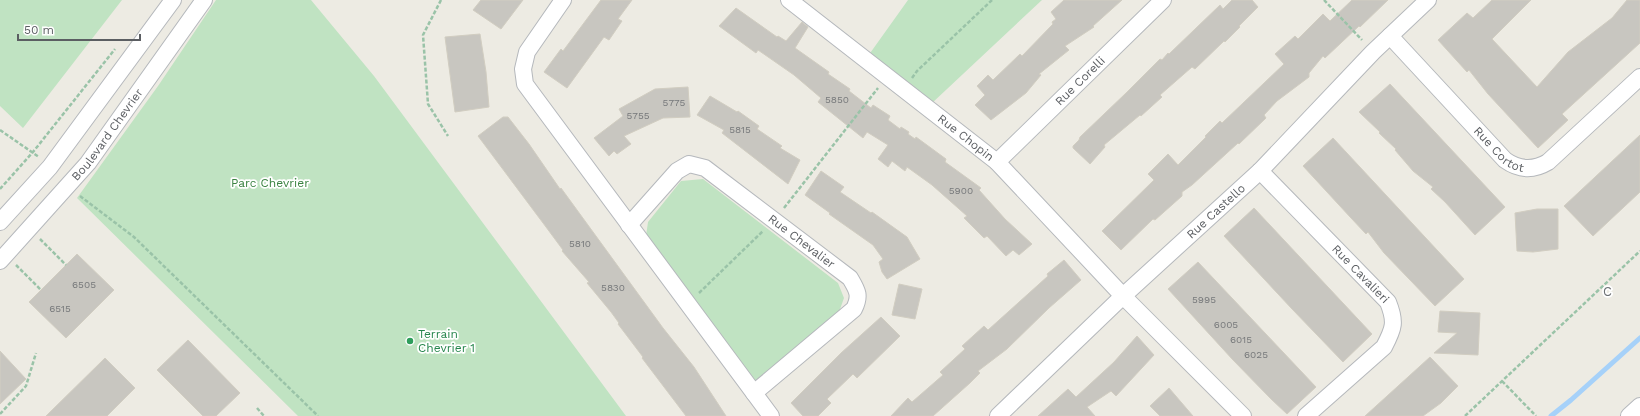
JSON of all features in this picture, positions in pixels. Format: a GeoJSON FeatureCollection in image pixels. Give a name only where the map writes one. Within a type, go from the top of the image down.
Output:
{"type":"FeatureCollection","features":[{"type":"Feature","properties":{"kind":"street"},"geometry":{"type":"LineString","coordinates":[[0,222],[50,167],[173,0]]}},
{"type":"Feature","properties":{"kind":"street","name":"Boulevard Chevrier"},"geometry":{"type":"LineString","coordinates":[[8,263],[46,210],[88,163],[204,0]]}},
{"type":"Feature","properties":{"kind":"street"},"geometry":{"type":"LineString","coordinates":[[564,0],[527,52],[523,69],[525,84],[771,416]]}},
{"type":"Feature","properties":{"kind":"street","name":"Rue Chopin"},"geometry":{"type":"LineString","coordinates":[[789,0],[997,162],[1123,296]]}},
{"type":"Feature","properties":{"kind":"street","name":"Rue Corelli"},"geometry":{"type":"LineString","coordinates":[[997,162],[1163,0]]}},
{"type":"Feature","properties":{"kind":"street","name":"Rue Castello"},"geometry":{"type":"LineString","coordinates":[[998,416],[1123,296],[1260,171],[1373,52],[1428,0]]}},
{"type":"Feature","properties":{"kind":"street","name":"Rue Cortot"},"geometry":{"type":"LineString","coordinates":[[1390,36],[1505,160],[1515,166],[1523,168],[1538,167],[1548,162],[1640,77]]}},
{"type":"Feature","properties":{"kind":"street","name":"Rue Chevalier"},"geometry":{"type":"LineString","coordinates":[[629,226],[677,171],[689,164],[705,168],[850,278],[857,289],[858,301],[854,308],[754,393]]}},
{"type":"Feature","properties":{"kind":"street","name":"Rue Cavalieri"},"geometry":{"type":"LineString","coordinates":[[1260,171],[1388,302],[1394,316],[1392,332],[1384,347],[1306,416]]}},
{"type":"Feature","properties":{"kind":"street"},"geometry":{"type":"LineString","coordinates":[[27,191],[46,210]]}},
{"type":"Feature","properties":{"kind":"street"},"geometry":{"type":"LineString","coordinates":[[1123,296],[1243,416]]}},
{"type":"Feature","properties":{"kind":"street"},"geometry":{"type":"LineString","coordinates":[[1629,416],[1640,406]]}},
{"type":"Feature","properties":{"kind":"path"},"geometry":{"type":"LineString","coordinates":[[441,0],[423,35],[428,104],[448,136]]}},
{"type":"Feature","properties":{"kind":"path"},"geometry":{"type":"LineString","coordinates":[[904,89],[917,71],[992,0]]}},
{"type":"Feature","properties":{"kind":"path"},"geometry":{"type":"LineString","coordinates":[[1324,0],[1373,52]]}},
{"type":"Feature","properties":{"kind":"path"},"geometry":{"type":"LineString","coordinates":[[0,189],[33,152],[116,48]]}},
{"type":"Feature","properties":{"kind":"path"},"geometry":{"type":"LineString","coordinates":[[688,304],[774,221],[887,76]]}},
{"type":"Feature","properties":{"kind":"path"},"geometry":{"type":"LineString","coordinates":[[0,130],[33,152]]}},
{"type":"Feature","properties":{"kind":"path"},"geometry":{"type":"LineString","coordinates":[[76,192],[134,237],[318,416]]}},
{"type":"Feature","properties":{"kind":"path"},"geometry":{"type":"LineString","coordinates":[[38,237],[66,265]]}},
{"type":"Feature","properties":{"kind":"path"},"geometry":{"type":"LineString","coordinates":[[1464,416],[1640,252]]}},
{"type":"Feature","properties":{"kind":"path"},"geometry":{"type":"LineString","coordinates":[[8,263],[41,290]]}},
{"type":"Feature","properties":{"kind":"path"},"geometry":{"type":"LineString","coordinates":[[0,414],[26,386],[36,352]]}},
{"type":"Feature","properties":{"kind":"path"},"geometry":{"type":"LineString","coordinates":[[1502,381],[1536,416]]}},
{"type":"Feature","properties":{"kind":"path"},"geometry":{"type":"LineString","coordinates":[[256,408],[264,416]]}},
{"type":"Feature","properties":{"kind":"green space"},"geometry":{"type":"Polygon","coordinates":[[[0,0],[122,0],[23,128],[0,106],[0,0]]]}},
{"type":"Feature","properties":{"kind":"green space","name":"Parc Chevrier"},"geometry":{"type":"Polygon","coordinates":[[[216,0],[311,0],[374,76],[626,416],[298,416],[77,198],[158,86],[216,0]]]}},
{"type":"Feature","properties":{"kind":"green space"},"geometry":{"type":"Polygon","coordinates":[[[908,0],[1042,0],[931,104],[868,56],[908,0]]]}},
{"type":"Feature","properties":{"kind":"green space"},"geometry":{"type":"Polygon","coordinates":[[[703,179],[838,283],[844,298],[839,312],[754,387],[646,236],[648,222],[681,181],[703,179]]]}},
{"type":"Feature","properties":{"kind":"building"},"geometry":{"type":"Polygon","coordinates":[[[481,0],[523,0],[501,29],[473,10],[481,0]]]}},
{"type":"Feature","properties":{"kind":"building"},"geometry":{"type":"Polygon","coordinates":[[[601,0],[632,0],[618,19],[622,21],[609,40],[604,37],[567,88],[544,72],[561,49],[563,51],[601,0]]]}},
{"type":"Feature","properties":{"kind":"building"},"geometry":{"type":"Polygon","coordinates":[[[1064,0],[1122,0],[1093,26],[1094,27],[1065,46],[1069,50],[1039,74],[1041,75],[1026,93],[991,120],[975,105],[985,95],[977,86],[988,75],[993,80],[1020,54],[1022,56],[1053,24],[1052,22],[1056,19],[1051,12],[1064,0]]]}},
{"type":"Feature","properties":{"kind":"building"},"geometry":{"type":"Polygon","coordinates":[[[1232,0],[1252,0],[1258,7],[1225,42],[1224,41],[1195,69],[1192,67],[1160,95],[1162,97],[1141,116],[1140,115],[1104,145],[1105,147],[1090,164],[1073,148],[1080,137],[1160,59],[1162,60],[1168,53],[1169,54],[1220,5],[1223,9],[1232,0]]]}},
{"type":"Feature","properties":{"kind":"building"},"geometry":{"type":"Polygon","coordinates":[[[1352,0],[1388,0],[1325,58],[1323,56],[1309,73],[1309,77],[1277,101],[1264,115],[1266,118],[1239,144],[1238,143],[1192,185],[1182,192],[1182,196],[1155,220],[1153,219],[1121,250],[1102,231],[1154,180],[1148,174],[1168,154],[1178,165],[1220,121],[1222,123],[1284,64],[1275,54],[1295,36],[1298,39],[1323,14],[1330,21],[1352,0]]]}},
{"type":"Feature","properties":{"kind":"building"},"geometry":{"type":"Polygon","coordinates":[[[1492,0],[1531,0],[1492,39],[1537,87],[1568,52],[1612,18],[1627,0],[1640,0],[1640,43],[1562,114],[1568,120],[1538,148],[1488,94],[1469,70],[1467,72],[1438,40],[1467,13],[1473,18],[1492,0]]]}},
{"type":"Feature","properties":{"kind":"building"},"geometry":{"type":"Polygon","coordinates":[[[736,8],[777,37],[778,36],[786,41],[802,22],[808,27],[795,48],[829,72],[828,74],[850,89],[849,91],[871,108],[873,105],[890,116],[888,120],[900,129],[901,127],[909,132],[908,134],[915,139],[916,137],[946,159],[945,162],[981,188],[979,190],[1005,219],[1032,244],[1019,255],[1013,250],[1006,256],[987,236],[984,238],[964,218],[967,216],[932,185],[907,167],[905,171],[892,161],[888,167],[878,159],[888,145],[867,132],[863,138],[818,102],[821,98],[794,75],[758,50],[756,53],[719,26],[736,8]]]}},
{"type":"Feature","properties":{"kind":"building"},"geometry":{"type":"Polygon","coordinates":[[[480,34],[486,72],[489,107],[455,112],[445,37],[480,34]]]}},
{"type":"Feature","properties":{"kind":"building"},"geometry":{"type":"Polygon","coordinates":[[[1390,84],[1505,207],[1475,235],[1431,189],[1433,187],[1413,171],[1395,150],[1396,149],[1359,112],[1390,84]]]}},
{"type":"Feature","properties":{"kind":"building"},"geometry":{"type":"Polygon","coordinates":[[[688,87],[690,117],[663,118],[624,136],[631,144],[617,154],[614,151],[609,156],[594,138],[623,116],[619,109],[655,89],[688,87]]]}},
{"type":"Feature","properties":{"kind":"building"},"geometry":{"type":"Polygon","coordinates":[[[710,96],[737,112],[738,111],[759,126],[757,129],[782,146],[780,148],[800,160],[788,184],[722,133],[724,130],[697,115],[710,96]]]}},
{"type":"Feature","properties":{"kind":"building"},"geometry":{"type":"Polygon","coordinates":[[[503,117],[508,117],[529,144],[560,189],[561,188],[663,328],[694,367],[726,416],[686,416],[642,358],[643,357],[618,324],[619,323],[611,312],[587,283],[589,282],[562,251],[563,250],[478,136],[503,117]]]}},
{"type":"Feature","properties":{"kind":"building"},"geometry":{"type":"Polygon","coordinates":[[[1640,135],[1640,192],[1593,236],[1564,206],[1640,135]]]}},
{"type":"Feature","properties":{"kind":"building"},"geometry":{"type":"Polygon","coordinates":[[[1333,138],[1464,279],[1435,306],[1384,253],[1368,232],[1366,234],[1303,166],[1333,138]]]}},
{"type":"Feature","properties":{"kind":"building"},"geometry":{"type":"Polygon","coordinates":[[[821,171],[844,187],[840,192],[871,213],[872,212],[907,237],[920,259],[887,279],[882,272],[879,262],[883,259],[873,245],[805,195],[821,171]]]}},
{"type":"Feature","properties":{"kind":"building"},"geometry":{"type":"Polygon","coordinates":[[[1254,208],[1372,334],[1343,362],[1224,236],[1254,208]]]}},
{"type":"Feature","properties":{"kind":"building"},"geometry":{"type":"Polygon","coordinates":[[[1537,209],[1558,209],[1558,249],[1533,252],[1517,251],[1515,213],[1537,209]]]}},
{"type":"Feature","properties":{"kind":"building"},"geometry":{"type":"Polygon","coordinates":[[[77,254],[114,290],[66,338],[29,302],[77,254]]]}},
{"type":"Feature","properties":{"kind":"building"},"geometry":{"type":"Polygon","coordinates":[[[1064,260],[1081,280],[1049,308],[1007,349],[978,371],[980,373],[970,383],[933,416],[891,416],[908,398],[912,402],[943,375],[940,372],[965,349],[962,346],[984,326],[988,330],[1048,276],[1047,274],[1064,260]]]}},
{"type":"Feature","properties":{"kind":"building"},"geometry":{"type":"Polygon","coordinates":[[[1198,262],[1316,387],[1287,414],[1233,360],[1168,289],[1198,262]]]}},
{"type":"Feature","properties":{"kind":"building"},"geometry":{"type":"Polygon","coordinates":[[[899,284],[922,289],[915,319],[892,315],[899,284]]]}},
{"type":"Feature","properties":{"kind":"building"},"geometry":{"type":"Polygon","coordinates":[[[1440,311],[1480,313],[1478,355],[1434,353],[1457,333],[1438,332],[1440,311]]]}},
{"type":"Feature","properties":{"kind":"building"},"geometry":{"type":"Polygon","coordinates":[[[881,317],[900,336],[857,378],[853,374],[827,399],[831,403],[818,416],[803,416],[791,403],[841,353],[881,317]]]}},
{"type":"Feature","properties":{"kind":"building"},"geometry":{"type":"Polygon","coordinates":[[[1137,336],[1154,355],[1116,396],[1111,391],[1087,407],[1095,416],[1038,416],[1068,389],[1076,397],[1114,362],[1137,336]]]}},
{"type":"Feature","properties":{"kind":"building"},"geometry":{"type":"Polygon","coordinates":[[[188,340],[240,393],[216,416],[203,416],[157,370],[188,340]]]}},
{"type":"Feature","properties":{"kind":"building"},"geometry":{"type":"Polygon","coordinates":[[[0,351],[26,379],[0,404],[0,351]]]}},
{"type":"Feature","properties":{"kind":"building"},"geometry":{"type":"Polygon","coordinates":[[[1430,357],[1458,386],[1441,403],[1423,416],[1365,416],[1430,357]]]}},
{"type":"Feature","properties":{"kind":"building"},"geometry":{"type":"Polygon","coordinates":[[[105,358],[135,388],[107,416],[46,416],[105,358]]]}},
{"type":"Feature","properties":{"kind":"building"},"geometry":{"type":"Polygon","coordinates":[[[1169,388],[1193,416],[1160,416],[1150,406],[1169,388]]]}},
{"type":"Feature","properties":{"kind":"waterway"},"geometry":{"type":"LineString","coordinates":[[1551,416],[1640,338]]}},
{"type":"Feature","properties":{"kind":"place","name":"Terrain Chevrier 1"},"geometry":{"type":"Point","coordinates":[410,341]}},
{"type":"Feature","properties":{"kind":"district","name":"C"},"geometry":{"type":"Point","coordinates":[1608,291]}}]}
